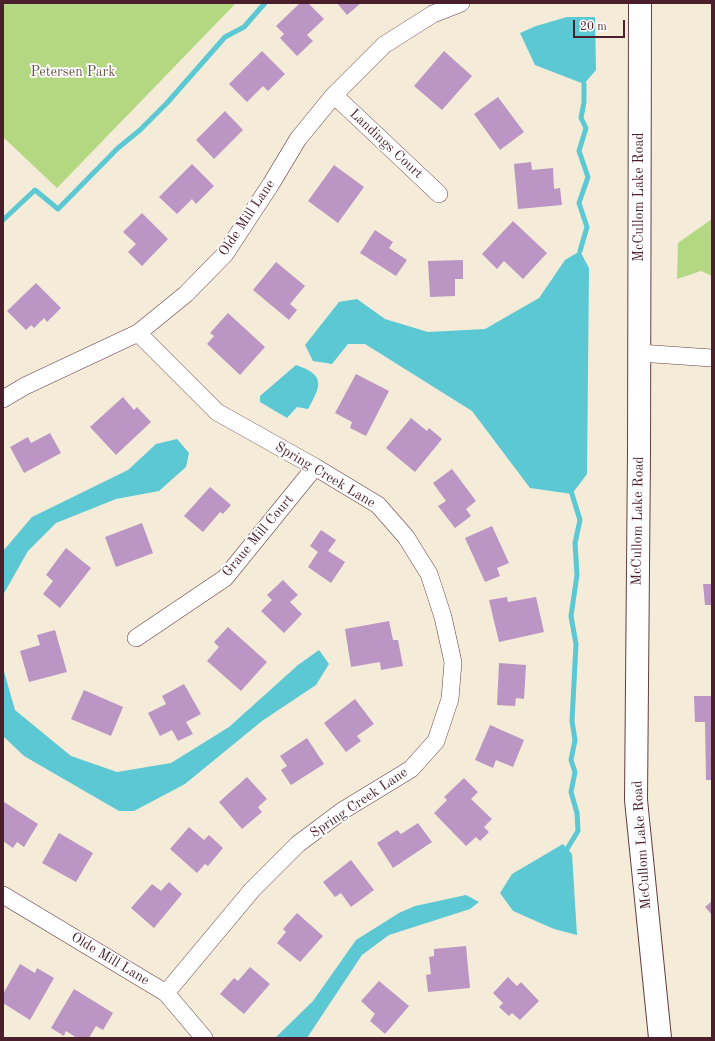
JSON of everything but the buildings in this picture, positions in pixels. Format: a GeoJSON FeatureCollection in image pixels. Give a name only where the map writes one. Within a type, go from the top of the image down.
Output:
{"type":"FeatureCollection","features":[{"type":"Feature","properties":{"kind":"street","name":"Olde Mill Lane"},"geometry":{"type":"LineString","coordinates":[[3,399],[25,386],[138,333],[186,294],[225,254],[271,184],[298,139],[334,95],[384,45],[433,14],[461,3]]}},
{"type":"Feature","properties":{"kind":"street","name":"McCullom Lake Road"},"geometry":{"type":"LineString","coordinates":[[640,3],[636,800],[660,1038]]}},
{"type":"Feature","properties":{"kind":"street","name":"Landings Court"},"geometry":{"type":"LineString","coordinates":[[334,95],[439,194]]}},
{"type":"Feature","properties":{"kind":"street","name":"Spring Creek Lane"},"geometry":{"type":"LineString","coordinates":[[138,333],[217,412],[315,467],[378,505],[406,537],[429,574],[443,617],[453,662],[450,699],[436,741],[411,769],[342,812],[298,844],[252,890],[166,993]]}},
{"type":"Feature","properties":{"kind":"street"},"geometry":{"type":"LineString","coordinates":[[639,353],[712,358]]}},
{"type":"Feature","properties":{"kind":"street","name":"Graue Mill Court"},"geometry":{"type":"LineString","coordinates":[[136,638],[225,578],[315,467]]}},
{"type":"Feature","properties":{"kind":"street","name":"Olde Mill Lane"},"geometry":{"type":"LineString","coordinates":[[3,895],[166,993],[204,1038]]}},
{"type":"Feature","properties":{"kind":"green space","name":"Petersen Park"},"geometry":{"type":"Polygon","coordinates":[[[3,3],[236,3],[57,188],[3,137],[3,3]]]}},
{"type":"Feature","properties":{"kind":"green space"},"geometry":{"type":"Polygon","coordinates":[[[712,219],[712,276],[701,271],[677,279],[678,243],[712,219]]]}},
{"type":"Feature","properties":{"kind":"water"},"geometry":{"type":"Polygon","coordinates":[[[567,17],[595,17],[596,70],[584,84],[535,65],[520,33],[536,26],[567,17]]]}},
{"type":"Feature","properties":{"kind":"water"},"geometry":{"type":"Polygon","coordinates":[[[580,251],[589,268],[587,474],[572,494],[530,488],[472,411],[365,344],[348,344],[332,364],[313,361],[305,345],[339,302],[357,299],[385,319],[428,332],[485,329],[539,298],[565,260],[580,251]]]}},
{"type":"Feature","properties":{"kind":"water"},"geometry":{"type":"Polygon","coordinates":[[[296,365],[306,369],[316,377],[318,388],[308,409],[297,407],[287,418],[260,402],[260,396],[296,365]]]}},
{"type":"Feature","properties":{"kind":"water"},"geometry":{"type":"Polygon","coordinates":[[[177,439],[189,453],[186,467],[159,491],[116,499],[56,523],[28,551],[3,595],[3,551],[32,517],[128,470],[156,444],[177,439]]]}},
{"type":"Feature","properties":{"kind":"water"},"geometry":{"type":"Polygon","coordinates":[[[319,650],[329,664],[316,685],[262,721],[185,784],[134,811],[119,811],[24,756],[3,736],[3,668],[15,710],[71,756],[117,772],[171,763],[229,727],[298,665],[319,650]]]}},
{"type":"Feature","properties":{"kind":"water"},"geometry":{"type":"Polygon","coordinates":[[[563,844],[572,854],[577,935],[554,929],[513,911],[500,893],[512,874],[563,844]]]}},
{"type":"Feature","properties":{"kind":"water"},"geometry":{"type":"Polygon","coordinates":[[[466,895],[479,902],[470,909],[389,935],[362,955],[307,1038],[275,1038],[313,1001],[356,940],[399,913],[415,906],[466,895]]]}},
{"type":"Feature","properties":{"kind":"waterway"},"geometry":{"type":"LineString","coordinates":[[3,220],[35,190],[58,209],[118,148],[140,130],[167,103],[225,37],[244,27],[265,3]]}},
{"type":"Feature","properties":{"kind":"waterway"},"geometry":{"type":"LineString","coordinates":[[580,251],[587,227],[579,203],[588,177],[579,151],[586,128],[581,118],[584,102],[584,84]]}},
{"type":"Feature","properties":{"kind":"waterway"},"geometry":{"type":"LineString","coordinates":[[567,849],[578,831],[577,813],[571,792],[575,772],[571,760],[575,740],[572,721],[576,644],[571,616],[577,575],[575,543],[580,520],[572,494]]}}]}
